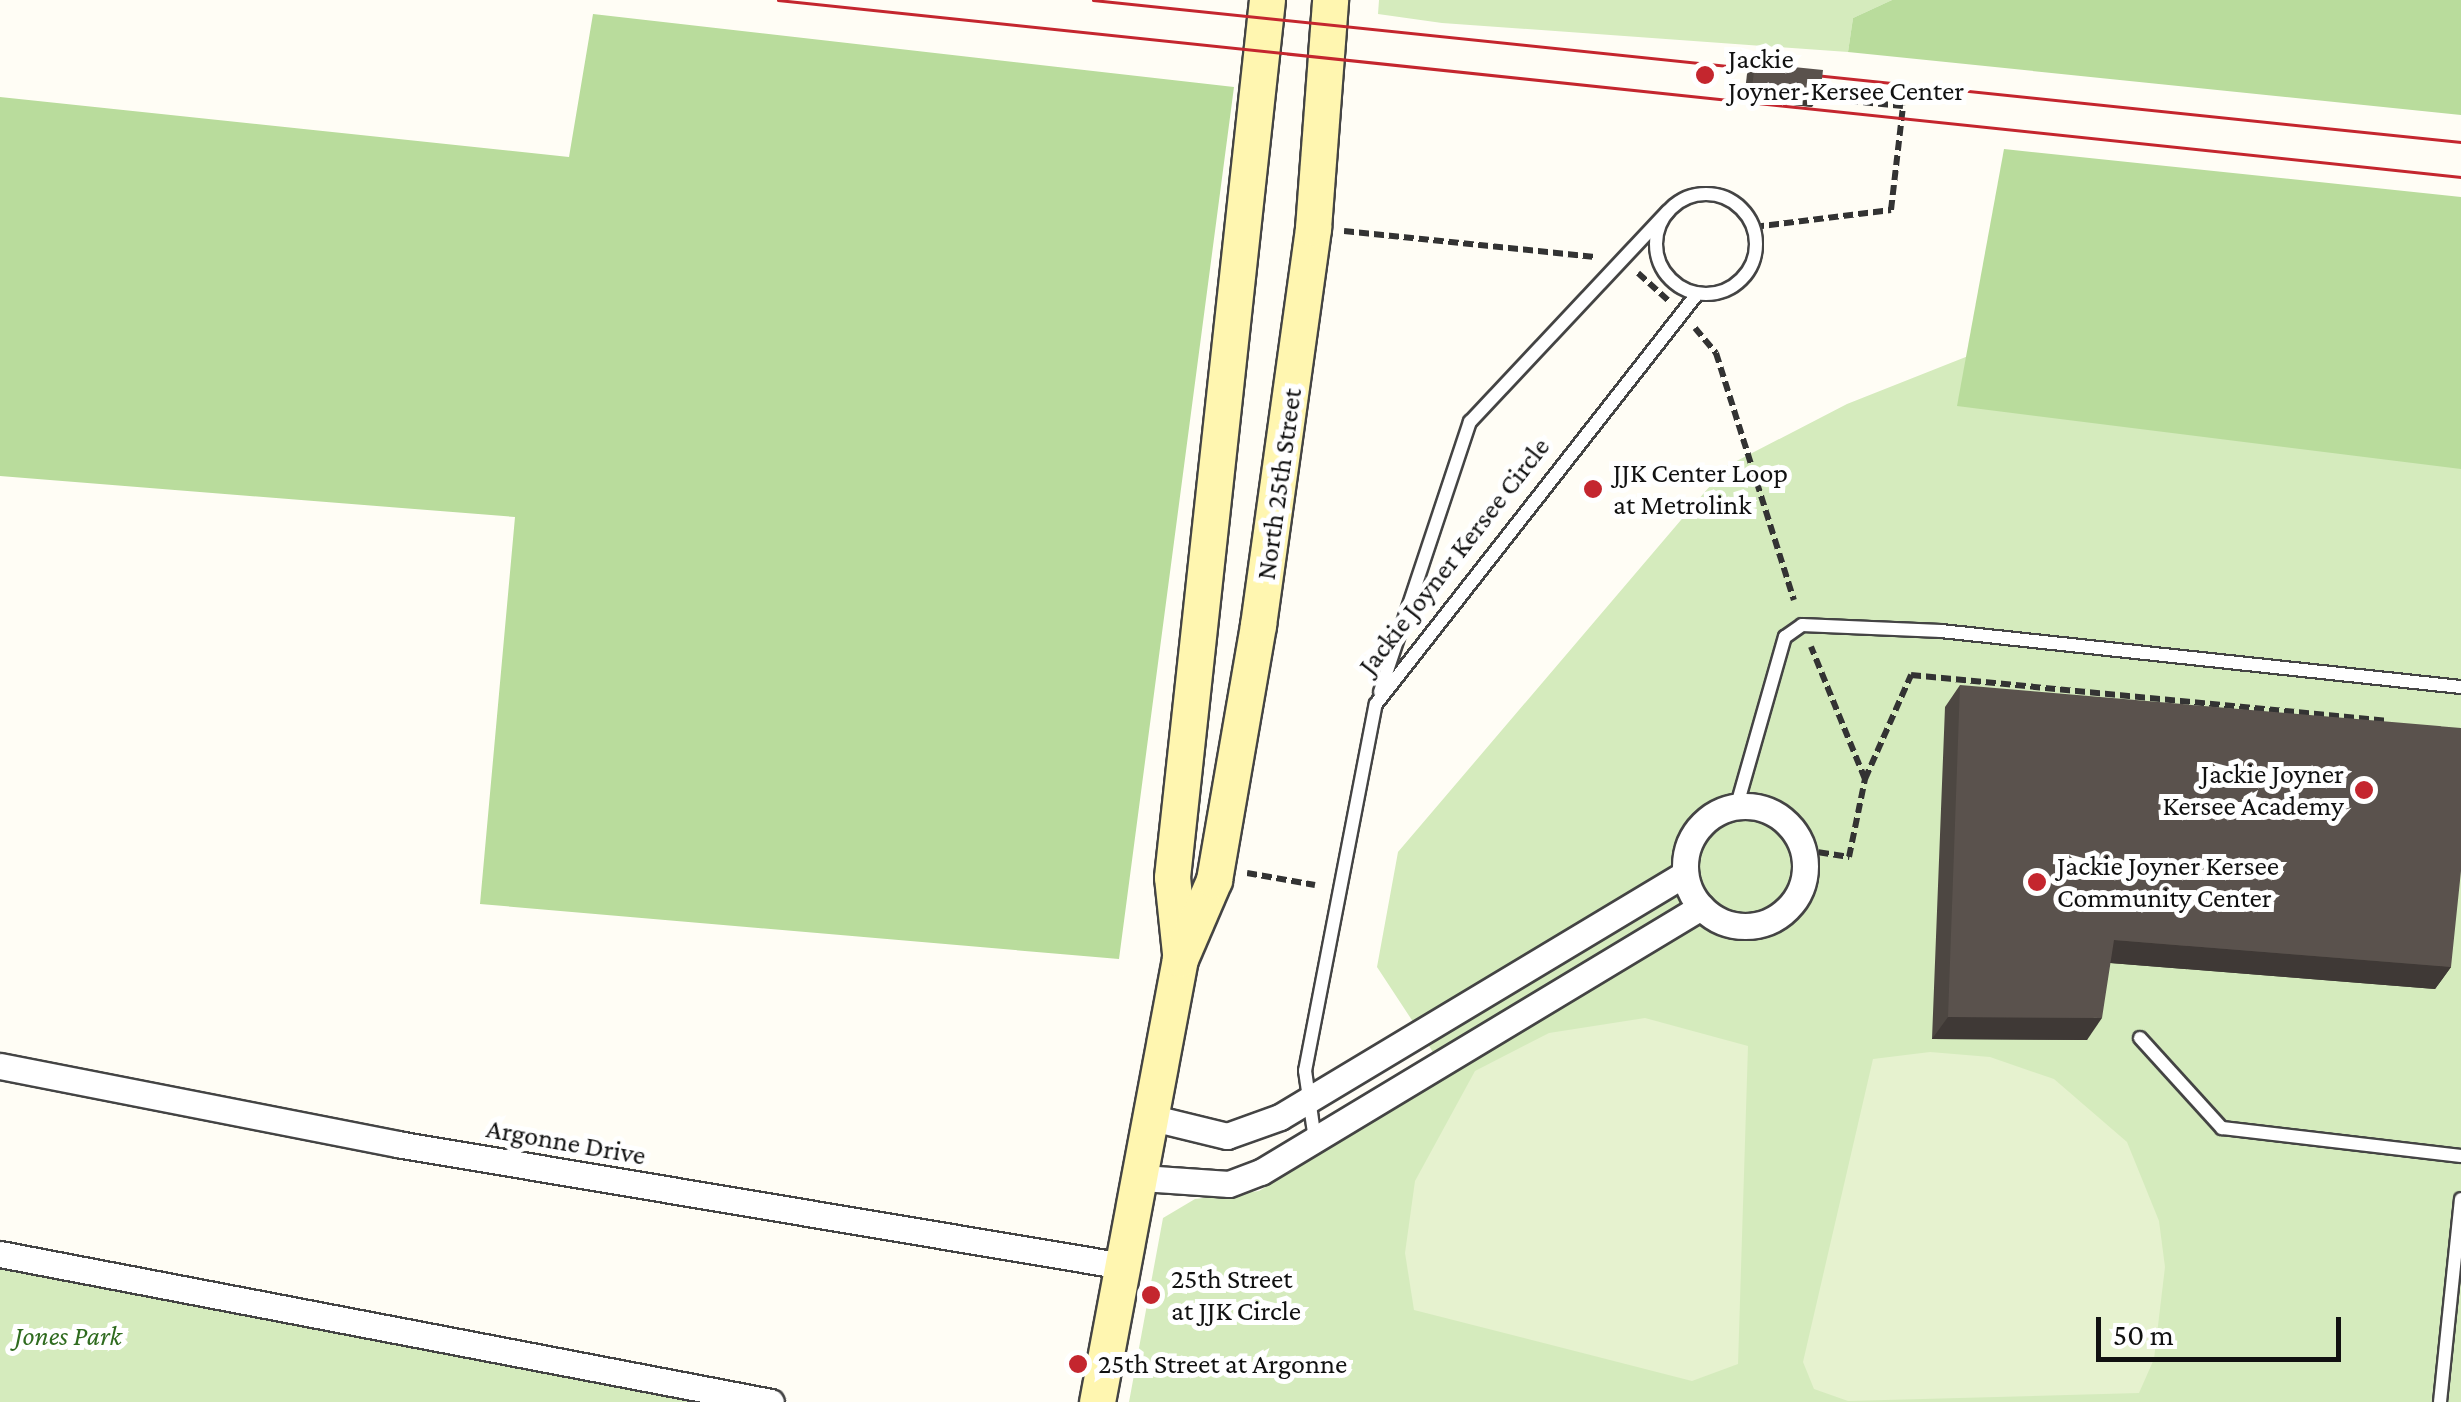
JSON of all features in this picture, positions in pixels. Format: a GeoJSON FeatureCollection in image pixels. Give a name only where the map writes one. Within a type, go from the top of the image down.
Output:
{"type":"FeatureCollection","features":[{"type":"Feature","properties":{"kind":"main road","name":"North 25th Street"},"geometry":{"type":"LineString","coordinates":[[1180,959],[1172,877],[1267,0]]}},
{"type":"Feature","properties":{"kind":"main road","name":"North 25th Street"},"geometry":{"type":"LineString","coordinates":[[1097,1402],[1180,959],[1214,880],[1313,228],[1330,0]]}},
{"type":"Feature","properties":{"kind":"street"},"geometry":{"type":"LineString","coordinates":[[1737,805],[1777,814],[1804,850],[1796,898],[1783,914],[1733,926],[1701,907],[1682,875],[1691,837],[1737,805]]}},
{"type":"Feature","properties":{"kind":"street"},"geometry":{"type":"LineString","coordinates":[[1152,1118],[1227,1136],[1308,1099],[1682,875]]}},
{"type":"Feature","properties":{"kind":"street"},"geometry":{"type":"LineString","coordinates":[[1142,1178],[1230,1184],[1315,1140],[1701,907]]}},
{"type":"Feature","properties":{"kind":"street","name":"Argonne Drive"},"geometry":{"type":"LineString","coordinates":[[0,1066],[397,1144],[1124,1266]]}},
{"type":"Feature","properties":{"kind":"street"},"geometry":{"type":"LineString","coordinates":[[0,1254],[771,1402]]}},
{"type":"Feature","properties":{"kind":"lane"},"geometry":{"type":"LineString","coordinates":[[1376,704],[1470,422],[1668,211],[1713,194],[1754,227],[1746,275],[1717,294],[1696,294],[1663,271],[1656,255],[1668,211]]}},
{"type":"Feature","properties":{"kind":"lane","name":"Jackie Joyner Kersee Circle"},"geometry":{"type":"LineString","coordinates":[[1315,1140],[1306,1071],[1376,704],[1696,294]]}},
{"type":"Feature","properties":{"kind":"lane"},"geometry":{"type":"LineString","coordinates":[[1737,805],[1785,637],[1802,625],[1942,631],[2461,687]]}},
{"type":"Feature","properties":{"kind":"lane"},"geometry":{"type":"LineString","coordinates":[[2140,1038],[2222,1128],[2461,1156]]}},
{"type":"Feature","properties":{"kind":"lane"},"geometry":{"type":"LineString","coordinates":[[2440,1402],[2461,1199]]}},
{"type":"Feature","properties":{"kind":"path"},"geometry":{"type":"LineString","coordinates":[[1754,227],[1891,210],[1903,106],[1850,101]]}},
{"type":"Feature","properties":{"kind":"path"},"geometry":{"type":"LineString","coordinates":[[1313,228],[1623,260],[1682,312],[1716,353],[1794,600]]}},
{"type":"Feature","properties":{"kind":"path"},"geometry":{"type":"LineString","coordinates":[[1806,637],[1865,779]]}},
{"type":"Feature","properties":{"kind":"path"},"geometry":{"type":"LineString","coordinates":[[1804,850],[1849,857],[1865,779],[1911,675],[2386,721]]}},
{"type":"Feature","properties":{"kind":"path"},"geometry":{"type":"LineString","coordinates":[[1236,871],[1315,885]]}},
{"type":"Feature","properties":{"kind":"green space"},"geometry":{"type":"Polygon","coordinates":[[[1379,0],[1892,0],[1853,18],[1848,52],[1442,23],[1378,14],[1379,0]]]}},
{"type":"Feature","properties":{"kind":"green space"},"geometry":{"type":"Polygon","coordinates":[[[1892,0],[2461,0],[2461,115],[1848,52],[1853,18],[1892,0]]]}},
{"type":"Feature","properties":{"kind":"green space"},"geometry":{"type":"Polygon","coordinates":[[[593,14],[1234,87],[1119,959],[480,904],[515,517],[0,476],[0,97],[569,157],[593,14]]]}},
{"type":"Feature","properties":{"kind":"green space"},"geometry":{"type":"Polygon","coordinates":[[[2004,149],[2461,197],[2461,469],[1957,406],[2004,149]]]}},
{"type":"Feature","properties":{"kind":"green space"},"geometry":{"type":"Polygon","coordinates":[[[1996,345],[2461,393],[2461,1402],[1129,1402],[1163,1218],[1195,1199],[1259,1191],[1448,1075],[1377,967],[1398,852],[1727,466],[1847,404],[1996,345]]]}},
{"type":"Feature","properties":{"kind":"green space"},"geometry":{"type":"Polygon","coordinates":[[[1645,1018],[1748,1046],[1738,1364],[1692,1381],[1414,1310],[1405,1253],[1415,1181],[1475,1071],[1549,1033],[1645,1018]]]}},
{"type":"Feature","properties":{"kind":"green space"},"geometry":{"type":"Polygon","coordinates":[[[1930,1052],[1990,1057],[2054,1079],[2127,1142],[2159,1221],[2165,1267],[2154,1359],[2139,1393],[1848,1401],[1814,1389],[1803,1362],[1873,1059],[1930,1052]]]}},
{"type":"Feature","properties":{"kind":"green space","name":"Jones Park"},"geometry":{"type":"Polygon","coordinates":[[[0,1254],[771,1402],[0,1402],[0,1254]]]}},
{"type":"Feature","properties":{"kind":"building"},"geometry":{"type":"Polygon","coordinates":[[[1755,63],[1823,70],[1820,96],[1752,88],[1755,63]]]}},
{"type":"Feature","properties":{"kind":"building"},"geometry":{"type":"Polygon","coordinates":[[[1960,685],[2461,728],[2461,871],[2451,967],[2114,940],[2102,1018],[1948,1017],[1960,685]]]}},
{"type":"Feature","properties":{"kind":"tram line"},"geometry":{"type":"LineString","coordinates":[[778,0],[2461,177]]}},
{"type":"Feature","properties":{"kind":"tram line"},"geometry":{"type":"LineString","coordinates":[[1093,0],[2461,142]]}},
{"type":"Feature","properties":{"kind":"place","name":"Jackie Joyner-Kersee Center"},"geometry":{"type":"Point","coordinates":[1705,75]}},
{"type":"Feature","properties":{"kind":"place","name":"JJK Center Loop at Metrolink"},"geometry":{"type":"Point","coordinates":[1593,489]}},
{"type":"Feature","properties":{"kind":"place","name":"Jackie Joyner Kersee Academy"},"geometry":{"type":"Point","coordinates":[2364,790]}},
{"type":"Feature","properties":{"kind":"place","name":"Jackie Joyner Kersee Community Center"},"geometry":{"type":"Point","coordinates":[2037,882]}},
{"type":"Feature","properties":{"kind":"place","name":"25th Street at JJK Circle"},"geometry":{"type":"Point","coordinates":[1151,1295]}},
{"type":"Feature","properties":{"kind":"place","name":"25th Street at Argonne"},"geometry":{"type":"Point","coordinates":[1078,1364]}}]}
